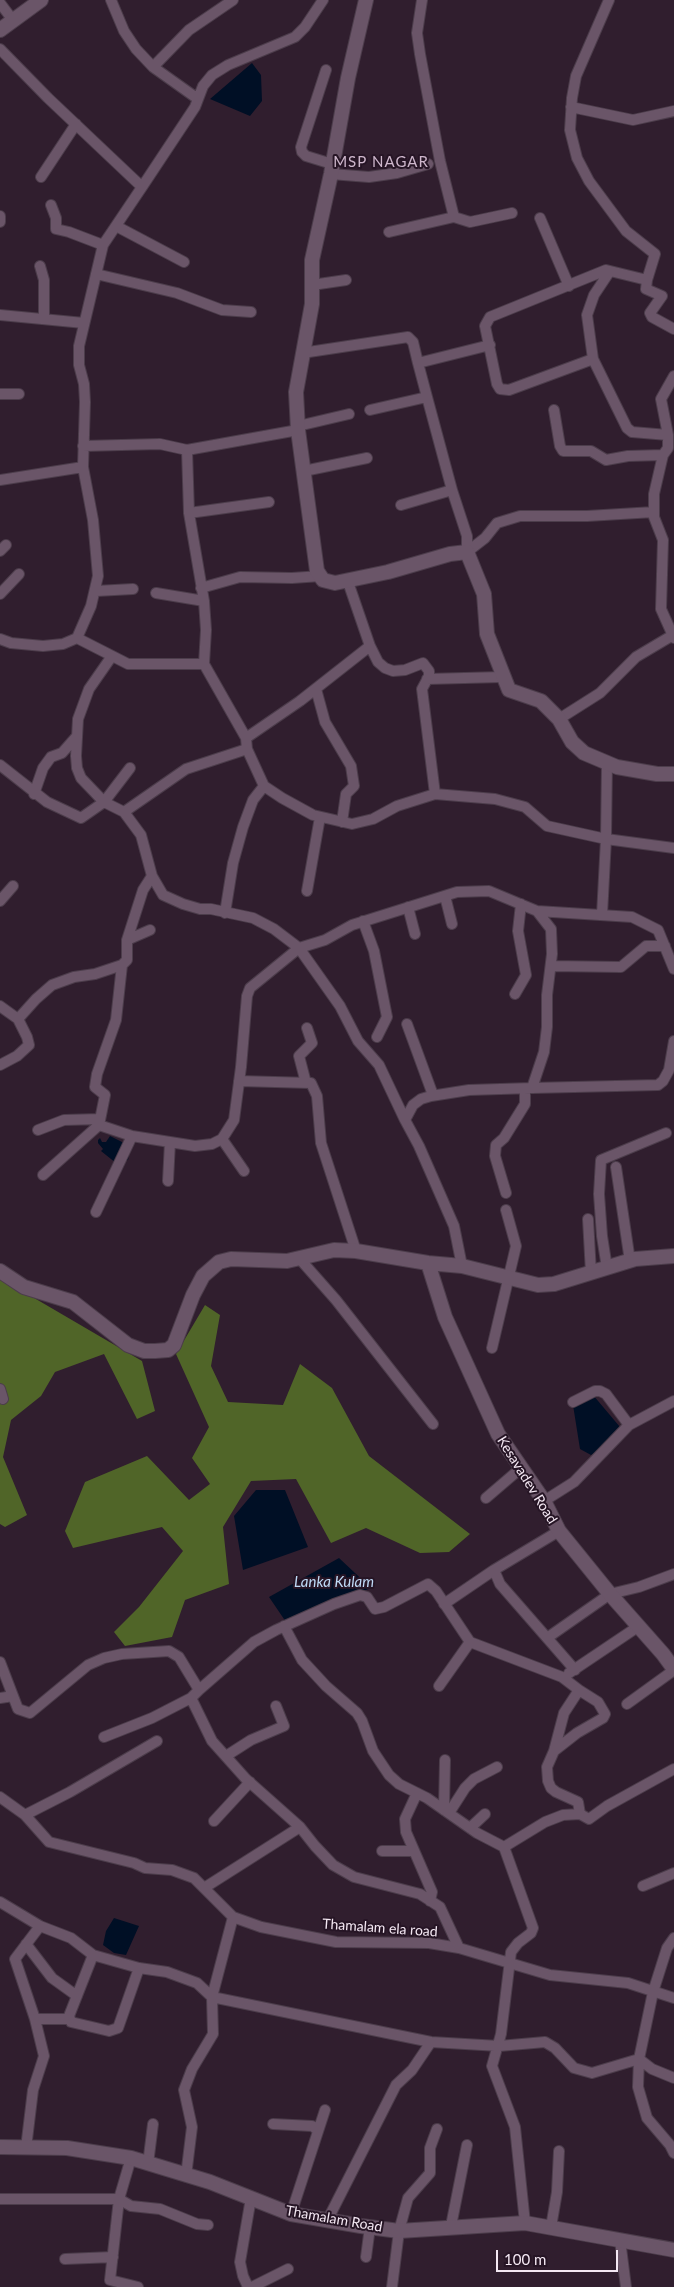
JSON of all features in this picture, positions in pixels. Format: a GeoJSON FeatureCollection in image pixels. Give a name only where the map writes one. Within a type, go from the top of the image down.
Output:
{"type":"FeatureCollection","features":[{"type":"Feature","properties":{"kind":"street"},"geometry":{"type":"LineString","coordinates":[[0,30],[12,19],[40,0]]}},
{"type":"Feature","properties":{"kind":"street"},"geometry":{"type":"LineString","coordinates":[[110,0],[124,31],[136,49],[153,67],[198,99]]}},
{"type":"Feature","properties":{"kind":"street"},"geometry":{"type":"LineString","coordinates":[[153,67],[188,30],[233,0]]}},
{"type":"Feature","properties":{"kind":"street"},"geometry":{"type":"LineString","coordinates":[[0,639],[11,643],[43,646],[63,644],[77,638],[96,591],[96,554],[83,467],[84,384],[79,365],[79,346],[104,245],[198,99],[203,86],[212,75],[228,65],[294,37],[305,27],[323,0]]}},
{"type":"Feature","properties":{"kind":"street"},"geometry":{"type":"LineString","coordinates":[[366,0],[348,78],[312,260],[312,304],[296,392],[298,428],[318,571],[328,582],[335,583],[388,572],[450,554],[467,552],[485,538],[497,524],[520,516],[587,516],[654,512]]}},
{"type":"Feature","properties":{"kind":"street"},"geometry":{"type":"LineString","coordinates":[[422,0],[417,33],[420,54],[454,217]]}},
{"type":"Feature","properties":{"kind":"street"},"geometry":{"type":"LineString","coordinates":[[609,0],[576,76],[570,108],[572,146],[589,181],[626,231],[655,254],[646,289],[662,296],[650,313],[652,317],[674,329]]}},
{"type":"Feature","properties":{"kind":"street"},"geometry":{"type":"LineString","coordinates":[[0,3],[12,19]]}},
{"type":"Feature","properties":{"kind":"street"},"geometry":{"type":"LineString","coordinates":[[0,49],[142,187]]}},
{"type":"Feature","properties":{"kind":"street"},"geometry":{"type":"LineString","coordinates":[[326,70],[301,147],[302,152],[306,156],[331,169],[369,176],[396,173],[428,164]]}},
{"type":"Feature","properties":{"kind":"street"},"geometry":{"type":"LineString","coordinates":[[570,108],[633,120],[674,111]]}},
{"type":"Feature","properties":{"kind":"street"},"geometry":{"type":"LineString","coordinates":[[41,177],[76,124]]}},
{"type":"Feature","properties":{"kind":"street"},"geometry":{"type":"LineString","coordinates":[[51,205],[56,218],[56,229],[104,245]]}},
{"type":"Feature","properties":{"kind":"street"},"geometry":{"type":"LineString","coordinates":[[389,232],[454,217],[470,222],[512,213]]}},
{"type":"Feature","properties":{"kind":"street"},"geometry":{"type":"LineString","coordinates":[[0,216],[0,222]]}},
{"type":"Feature","properties":{"kind":"street"},"geometry":{"type":"LineString","coordinates":[[540,218],[569,286]]}},
{"type":"Feature","properties":{"kind":"street"},"geometry":{"type":"LineString","coordinates":[[116,226],[184,262]]}},
{"type":"Feature","properties":{"kind":"street"},"geometry":{"type":"LineString","coordinates":[[40,266],[44,280],[44,317]]}},
{"type":"Feature","properties":{"kind":"street"},"geometry":{"type":"LineString","coordinates":[[593,359],[509,390],[500,389],[497,384],[485,326],[490,317],[606,270],[647,280]]}},
{"type":"Feature","properties":{"kind":"street"},"geometry":{"type":"LineString","coordinates":[[610,271],[594,295],[587,315],[593,359],[627,428],[632,432],[668,435]]}},
{"type":"Feature","properties":{"kind":"street"},"geometry":{"type":"LineString","coordinates":[[96,274],[177,293],[222,310],[251,312]]}},
{"type":"Feature","properties":{"kind":"street"},"geometry":{"type":"LineString","coordinates":[[312,285],[346,280]]}},
{"type":"Feature","properties":{"kind":"street"},"geometry":{"type":"LineString","coordinates":[[0,315],[44,317],[84,322]]}},
{"type":"Feature","properties":{"kind":"street"},"geometry":{"type":"LineString","coordinates":[[302,354],[408,337],[413,342],[452,490],[467,536],[467,552],[484,594],[486,630],[502,677],[509,690],[541,701],[559,719],[572,742],[584,753],[617,767],[657,774],[674,774]]}},
{"type":"Feature","properties":{"kind":"street"},"geometry":{"type":"LineString","coordinates":[[418,363],[490,345]]}},
{"type":"Feature","properties":{"kind":"street"},"geometry":{"type":"LineString","coordinates":[[559,719],[600,693],[636,657],[674,636],[660,609],[663,540],[654,512],[654,494],[663,455],[668,448],[668,435],[661,399],[674,376]]}},
{"type":"Feature","properties":{"kind":"street"},"geometry":{"type":"LineString","coordinates":[[0,394],[19,394]]}},
{"type":"Feature","properties":{"kind":"street"},"geometry":{"type":"LineString","coordinates":[[370,410],[427,397]]}},
{"type":"Feature","properties":{"kind":"street"},"geometry":{"type":"LineString","coordinates":[[554,410],[560,446],[563,451],[591,451],[606,460],[628,456],[663,455]]}},
{"type":"Feature","properties":{"kind":"street"},"geometry":{"type":"LineString","coordinates":[[83,446],[160,444],[187,450],[298,428],[349,414]]}},
{"type":"Feature","properties":{"kind":"street"},"geometry":{"type":"LineString","coordinates":[[187,450],[189,513],[204,601],[206,630],[204,664],[246,738],[247,748],[264,786],[282,798],[320,817],[352,824],[373,818],[397,806],[435,794],[495,799],[526,807],[547,826],[606,839],[674,848]]}},
{"type":"Feature","properties":{"kind":"street"},"geometry":{"type":"LineString","coordinates":[[304,471],[367,458]]}},
{"type":"Feature","properties":{"kind":"street"},"geometry":{"type":"LineString","coordinates":[[0,480],[83,467]]}},
{"type":"Feature","properties":{"kind":"street"},"geometry":{"type":"LineString","coordinates":[[401,504],[452,490]]}},
{"type":"Feature","properties":{"kind":"street"},"geometry":{"type":"LineString","coordinates":[[189,513],[268,502]]}},
{"type":"Feature","properties":{"kind":"street"},"geometry":{"type":"LineString","coordinates":[[0,594],[19,574]]}},
{"type":"Feature","properties":{"kind":"street"},"geometry":{"type":"LineString","coordinates":[[201,588],[240,577],[292,578],[321,576]]}},
{"type":"Feature","properties":{"kind":"street"},"geometry":{"type":"LineString","coordinates":[[347,579],[370,646],[378,662],[385,668],[393,671],[405,670],[423,663],[429,671],[422,689],[435,794]]}},
{"type":"Feature","properties":{"kind":"street"},"geometry":{"type":"LineString","coordinates":[[96,591],[133,589]]}},
{"type":"Feature","properties":{"kind":"street"},"geometry":{"type":"LineString","coordinates":[[156,593],[204,601]]}},
{"type":"Feature","properties":{"kind":"street"},"geometry":{"type":"LineString","coordinates":[[77,638],[128,664],[204,664]]}},
{"type":"Feature","properties":{"kind":"street"},"geometry":{"type":"LineString","coordinates":[[246,738],[316,689],[370,646]]}},
{"type":"Feature","properties":{"kind":"street"},"geometry":{"type":"LineString","coordinates":[[112,656],[88,689],[78,718],[77,768],[86,785],[104,802],[124,812],[141,835],[152,876],[163,895],[200,910],[211,909],[253,918],[274,929],[299,948],[340,1006],[358,1041],[379,1065],[419,1146],[454,1226],[462,1266]]}},
{"type":"Feature","properties":{"kind":"street"},"geometry":{"type":"LineString","coordinates":[[427,679],[502,677]]}},
{"type":"Feature","properties":{"kind":"street"},"geometry":{"type":"LineString","coordinates":[[316,689],[325,722],[351,766],[354,786],[346,794],[342,822]]}},
{"type":"Feature","properties":{"kind":"street"},"geometry":{"type":"LineString","coordinates":[[34,794],[43,768],[51,757],[62,753],[77,736]]}},
{"type":"Feature","properties":{"kind":"street"},"geometry":{"type":"LineString","coordinates":[[124,812],[186,768],[247,748]]}},
{"type":"Feature","properties":{"kind":"street"},"geometry":{"type":"LineString","coordinates":[[602,915],[606,839],[607,762]]}},
{"type":"Feature","properties":{"kind":"street"},"geometry":{"type":"LineString","coordinates":[[0,765],[34,794],[81,818],[104,802],[130,768]]}},
{"type":"Feature","properties":{"kind":"street"},"geometry":{"type":"LineString","coordinates":[[225,913],[233,864],[243,827],[253,800],[264,786]]}},
{"type":"Feature","properties":{"kind":"street"},"geometry":{"type":"LineString","coordinates":[[307,891],[320,817]]}},
{"type":"Feature","properties":{"kind":"street"},"geometry":{"type":"LineString","coordinates":[[18,1019],[52,985],[74,977],[95,974],[122,965],[127,960],[127,940],[143,890],[152,876]]}},
{"type":"Feature","properties":{"kind":"street"},"geometry":{"type":"LineString","coordinates":[[0,901],[13,886]]}},
{"type":"Feature","properties":{"kind":"street"},"geometry":{"type":"LineString","coordinates":[[38,1130],[64,1120],[99,1122],[132,1136],[195,1146],[212,1144],[222,1139],[234,1120],[247,996],[250,988],[299,948],[325,940],[363,921],[457,892],[489,891],[537,911],[632,917],[658,930],[674,969]]}},
{"type":"Feature","properties":{"kind":"street"},"geometry":{"type":"LineString","coordinates":[[445,896],[452,924]]}},
{"type":"Feature","properties":{"kind":"street"},"geometry":{"type":"LineString","coordinates":[[515,994],[526,975],[518,930],[521,904]]}},
{"type":"Feature","properties":{"kind":"street"},"geometry":{"type":"LineString","coordinates":[[408,907],[415,934]]}},
{"type":"Feature","properties":{"kind":"street"},"geometry":{"type":"LineString","coordinates":[[506,1193],[495,1156],[496,1145],[504,1138],[525,1104],[528,1089],[544,1052],[547,1027],[547,995],[551,966],[551,929],[537,911]]}},
{"type":"Feature","properties":{"kind":"street"},"geometry":{"type":"LineString","coordinates":[[363,921],[374,950],[387,1016],[377,1037]]}},
{"type":"Feature","properties":{"kind":"street"},"geometry":{"type":"LineString","coordinates":[[127,940],[150,930]]}},
{"type":"Feature","properties":{"kind":"street"},"geometry":{"type":"LineString","coordinates":[[551,966],[621,967],[646,946],[665,946]]}},
{"type":"Feature","properties":{"kind":"street"},"geometry":{"type":"LineString","coordinates":[[43,1175],[99,1122],[105,1095],[95,1087],[97,1074],[116,1020],[122,965]]}},
{"type":"Feature","properties":{"kind":"street"},"geometry":{"type":"LineString","coordinates":[[0,1006],[18,1019],[28,1037],[29,1045],[17,1056],[0,1065]]}},
{"type":"Feature","properties":{"kind":"street"},"geometry":{"type":"LineString","coordinates":[[406,1024],[434,1095]]}},
{"type":"Feature","properties":{"kind":"street"},"geometry":{"type":"LineString","coordinates":[[306,1083],[299,1056],[312,1043],[307,1028]]}},
{"type":"Feature","properties":{"kind":"street"},"geometry":{"type":"LineString","coordinates":[[405,1120],[413,1105],[421,1099],[434,1095],[469,1090],[658,1085],[663,1081],[669,1070],[674,1041]]}},
{"type":"Feature","properties":{"kind":"street"},"geometry":{"type":"LineString","coordinates":[[239,1081],[311,1083],[317,1096],[321,1143],[356,1251]]}},
{"type":"Feature","properties":{"kind":"street"},"geometry":{"type":"LineString","coordinates":[[607,1268],[602,1236],[600,1203],[601,1160],[666,1133]]}},
{"type":"Feature","properties":{"kind":"street"},"geometry":{"type":"LineString","coordinates":[[96,1212],[132,1136]]}},
{"type":"Feature","properties":{"kind":"street"},"geometry":{"type":"LineString","coordinates":[[222,1139],[244,1171]]}},
{"type":"Feature","properties":{"kind":"street"},"geometry":{"type":"LineString","coordinates":[[168,1181],[170,1142]]}},
{"type":"Feature","properties":{"kind":"street"},"geometry":{"type":"LineString","coordinates":[[616,1167],[630,1261]]}},
{"type":"Feature","properties":{"kind":"street"},"geometry":{"type":"LineString","coordinates":[[492,1348],[516,1246],[506,1210]]}},
{"type":"Feature","properties":{"kind":"street"},"geometry":{"type":"LineString","coordinates":[[588,1219],[591,1273]]}},
{"type":"Feature","properties":{"kind":"street"},"geometry":{"type":"LineString","coordinates":[[0,1271],[24,1287],[73,1302],[128,1345],[144,1351],[155,1351],[168,1350],[174,1344],[193,1295],[203,1276],[219,1262],[232,1259],[287,1261],[334,1250],[356,1251],[428,1263],[462,1266],[538,1285],[554,1284],[630,1261],[674,1256]]}},
{"type":"Feature","properties":{"kind":"street"},"geometry":{"type":"LineString","coordinates":[[299,1258],[336,1300],[433,1424]]}},
{"type":"Feature","properties":{"kind":"street","name":"Kesavadev Road"},"geometry":{"type":"LineString","coordinates":[[428,1263],[445,1317],[498,1434],[544,1501],[559,1531],[674,1669]]}},
{"type":"Feature","properties":{"kind":"street"},"geometry":{"type":"LineString","coordinates":[[573,1402],[600,1390],[606,1394],[629,1424]]}},
{"type":"Feature","properties":{"kind":"street"},"geometry":{"type":"LineString","coordinates":[[544,1501],[574,1482],[629,1424],[674,1401]]}},
{"type":"Feature","properties":{"kind":"street"},"geometry":{"type":"LineString","coordinates":[[486,1498],[522,1468]]}},
{"type":"Feature","properties":{"kind":"street"},"geometry":{"type":"LineString","coordinates":[[444,1604],[494,1570],[559,1531]]}},
{"type":"Feature","properties":{"kind":"street"},"geometry":{"type":"LineString","coordinates":[[494,1570],[500,1584],[575,1670]]}},
{"type":"Feature","properties":{"kind":"street"},"geometry":{"type":"LineString","coordinates":[[547,1638],[610,1594],[639,1587],[674,1574]]}},
{"type":"Feature","properties":{"kind":"street"},"geometry":{"type":"LineString","coordinates":[[104,1737],[152,1718],[191,1698],[254,1642],[284,1626],[334,1604],[360,1596],[367,1597],[375,1609],[384,1607],[425,1584],[431,1586],[470,1642],[562,1677],[598,1702],[605,1714],[603,1718],[577,1733],[554,1751]]}},
{"type":"Feature","properties":{"kind":"street"},"geometry":{"type":"LineString","coordinates":[[284,1626],[302,1660],[326,1686],[357,1713],[362,1721],[373,1751],[389,1775],[399,1784],[417,1793],[504,1848],[532,1928],[531,1933],[514,1947],[511,1952],[499,2046],[492,2066],[514,2127],[525,2223]]}},
{"type":"Feature","properties":{"kind":"street"},"geometry":{"type":"LineString","coordinates":[[562,1677],[639,1626]]}},
{"type":"Feature","properties":{"kind":"street"},"geometry":{"type":"LineString","coordinates":[[440,1686],[470,1642]]}},
{"type":"Feature","properties":{"kind":"street"},"geometry":{"type":"LineString","coordinates":[[0,1662],[18,1709],[30,1713],[88,1665],[104,1658],[122,1654],[169,1651],[179,1657],[199,1690]]}},
{"type":"Feature","properties":{"kind":"street"},"geometry":{"type":"LineString","coordinates":[[627,1704],[674,1669]]}},
{"type":"Feature","properties":{"kind":"street"},"geometry":{"type":"LineString","coordinates":[[579,1690],[564,1713],[554,1751],[547,1767],[548,1781],[556,1792],[578,1802],[580,1814]]}},
{"type":"Feature","properties":{"kind":"street"},"geometry":{"type":"LineString","coordinates":[[0,1698],[13,1696]]}},
{"type":"Feature","properties":{"kind":"street"},"geometry":{"type":"LineString","coordinates":[[191,1698],[212,1740],[250,1782],[300,1827],[333,1865],[354,1877],[420,1894],[440,1907],[459,1948]]}},
{"type":"Feature","properties":{"kind":"street"},"geometry":{"type":"LineString","coordinates":[[226,1756],[251,1740],[284,1726],[276,1706]]}},
{"type":"Feature","properties":{"kind":"street"},"geometry":{"type":"LineString","coordinates":[[25,1815],[70,1792],[158,1740]]}},
{"type":"Feature","properties":{"kind":"street"},"geometry":{"type":"LineString","coordinates":[[445,1760],[446,1811]]}},
{"type":"Feature","properties":{"kind":"street"},"geometry":{"type":"LineString","coordinates":[[446,1811],[474,1779],[497,1767]]}},
{"type":"Feature","properties":{"kind":"street"},"geometry":{"type":"LineString","coordinates":[[504,1848],[545,1822],[563,1815],[580,1814],[589,1819],[607,1806],[674,1769]]}},
{"type":"Feature","properties":{"kind":"street"},"geometry":{"type":"LineString","coordinates":[[214,1821],[250,1782]]}},
{"type":"Feature","properties":{"kind":"street"},"geometry":{"type":"LineString","coordinates":[[417,1793],[405,1819],[406,1832],[432,1892],[430,1901]]}},
{"type":"Feature","properties":{"kind":"street","name":"Thamalam ela road"},"geometry":{"type":"LineString","coordinates":[[0,1797],[25,1815],[50,1842],[134,1863],[145,1868],[172,1870],[194,1878],[233,1917],[261,1927],[336,1942],[429,1943],[459,1948],[550,1975],[628,1983],[674,1998]]}},
{"type":"Feature","properties":{"kind":"street"},"geometry":{"type":"LineString","coordinates":[[470,1828],[485,1814]]}},
{"type":"Feature","properties":{"kind":"street"},"geometry":{"type":"LineString","coordinates":[[204,1888],[300,1827]]}},
{"type":"Feature","properties":{"kind":"street"},"geometry":{"type":"LineString","coordinates":[[382,1851],[413,1851]]}},
{"type":"Feature","properties":{"kind":"street"},"geometry":{"type":"LineString","coordinates":[[643,1886],[674,1873]]}},
{"type":"Feature","properties":{"kind":"street"},"geometry":{"type":"LineString","coordinates":[[0,1902],[40,1926],[71,1938],[93,1955],[138,1968],[167,1972],[197,1984],[212,1997],[431,2042],[499,2046],[545,2042],[555,2048],[574,2068],[592,2073],[639,2058]]}},
{"type":"Feature","properties":{"kind":"street"},"geometry":{"type":"LineString","coordinates":[[186,2176],[192,2127],[184,2090],[192,2069],[213,2034],[212,1997],[233,1917]]}},
{"type":"Feature","properties":{"kind":"street"},"geometry":{"type":"LineString","coordinates":[[26,2148],[33,2090],[44,2056],[35,2019],[15,1959],[40,1926]]}},
{"type":"Feature","properties":{"kind":"street"},"geometry":{"type":"LineString","coordinates":[[674,1938],[667,1948],[653,1992],[639,2058],[638,2087],[648,2118],[670,2145],[674,2153]]}},
{"type":"Feature","properties":{"kind":"street"},"geometry":{"type":"LineString","coordinates":[[26,1944],[52,1978],[77,1996]]}},
{"type":"Feature","properties":{"kind":"street"},"geometry":{"type":"LineString","coordinates":[[69,2019],[93,1955]]}},
{"type":"Feature","properties":{"kind":"street"},"geometry":{"type":"LineString","coordinates":[[35,2019],[69,2019],[109,2031],[118,2028],[138,1968]]}},
{"type":"Feature","properties":{"kind":"street"},"geometry":{"type":"LineString","coordinates":[[328,2219],[396,2085],[412,2070],[431,2042]]}},
{"type":"Feature","properties":{"kind":"street"},"geometry":{"type":"LineString","coordinates":[[639,2058],[652,2069],[674,2078]]}},
{"type":"Feature","properties":{"kind":"street"},"geometry":{"type":"LineString","coordinates":[[291,2214],[325,2110]]}},
{"type":"Feature","properties":{"kind":"street"},"geometry":{"type":"LineString","coordinates":[[148,2164],[152,2124]]}},
{"type":"Feature","properties":{"kind":"street"},"geometry":{"type":"LineString","coordinates":[[273,2124],[312,2126],[318,2130]]}},
{"type":"Feature","properties":{"kind":"street"},"geometry":{"type":"LineString","coordinates":[[392,2287],[399,2231],[408,2198],[430,2174],[430,2148],[437,2129]]}},
{"type":"Feature","properties":{"kind":"street"},"geometry":{"type":"LineString","coordinates":[[451,2226],[467,2146]]}},
{"type":"Feature","properties":{"kind":"street","name":"Thamalam Road"},"geometry":{"type":"LineString","coordinates":[[0,2147],[67,2148],[131,2158],[210,2182],[291,2214],[370,2227],[399,2231],[451,2226],[525,2223],[674,2250]]}},
{"type":"Feature","properties":{"kind":"street"},"geometry":{"type":"LineString","coordinates":[[551,2228],[557,2192],[559,2151]]}},
{"type":"Feature","properties":{"kind":"street"},"geometry":{"type":"LineString","coordinates":[[131,2158],[119,2199],[114,2232],[111,2283],[138,2287]]}},
{"type":"Feature","properties":{"kind":"street"},"geometry":{"type":"LineString","coordinates":[[248,2287],[240,2262],[251,2198]]}},
{"type":"Feature","properties":{"kind":"street"},"geometry":{"type":"LineString","coordinates":[[0,2199],[119,2199],[131,2206],[160,2209],[197,2224],[208,2225]]}},
{"type":"Feature","properties":{"kind":"street"},"geometry":{"type":"LineString","coordinates":[[366,2257],[370,2227]]}},
{"type":"Feature","properties":{"kind":"street"},"geometry":{"type":"LineString","coordinates":[[620,2240],[626,2287]]}},
{"type":"Feature","properties":{"kind":"street"},"geometry":{"type":"LineString","coordinates":[[65,2259],[113,2257]]}},
{"type":"Feature","properties":{"kind":"street"},"geometry":{"type":"LineString","coordinates":[[252,2287],[288,2270]]}},
{"type":"Feature","properties":{"kind":"green space"},"geometry":{"type":"Polygon","coordinates":[[[0,1278],[142,1361],[155,1411],[137,1419],[104,1354],[55,1372],[41,1396],[11,1420],[3,1457],[27,1515],[5,1527],[0,1524],[0,1278]]]}},
{"type":"Feature","properties":{"kind":"green space"},"geometry":{"type":"Polygon","coordinates":[[[205,1305],[220,1315],[211,1366],[228,1402],[283,1405],[300,1364],[332,1388],[369,1456],[470,1534],[449,1552],[420,1553],[366,1528],[331,1543],[296,1479],[251,1481],[223,1527],[229,1584],[185,1600],[172,1637],[125,1646],[114,1632],[139,1607],[183,1551],[162,1527],[73,1548],[65,1531],[85,1482],[147,1456],[189,1500],[210,1484],[192,1458],[209,1427],[176,1354],[205,1305]]]}},
{"type":"Feature","properties":{"kind":"water"},"geometry":{"type":"Polygon","coordinates":[[[252,63],[261,75],[262,101],[250,116],[210,99],[252,63]]]}},
{"type":"Feature","properties":{"kind":"water"},"geometry":{"type":"Polygon","coordinates":[[[110,1136],[126,1144],[130,1150],[128,1160],[116,1163],[101,1151],[103,1149],[98,1140],[100,1138],[102,1142],[106,1142],[110,1136]]]}},
{"type":"Feature","properties":{"kind":"water"},"geometry":{"type":"Polygon","coordinates":[[[593,1395],[620,1427],[601,1449],[591,1455],[580,1449],[573,1405],[593,1395]]]}},
{"type":"Feature","properties":{"kind":"water"},"geometry":{"type":"Polygon","coordinates":[[[256,1490],[285,1490],[308,1547],[243,1570],[234,1516],[256,1490]]]}},
{"type":"Feature","properties":{"kind":"water","name":"Lanka Kulam"},"geometry":{"type":"Polygon","coordinates":[[[339,1558],[371,1588],[286,1622],[269,1597],[339,1558]]]}},
{"type":"Feature","properties":{"kind":"water"},"geometry":{"type":"Polygon","coordinates":[[[114,1918],[139,1926],[126,1955],[114,1953],[103,1945],[106,1931],[114,1918]]]}},
{"type":"Feature","properties":{"kind":"district","name":"MSP NAGAR"},"geometry":{"type":"Point","coordinates":[381,162]}}]}
